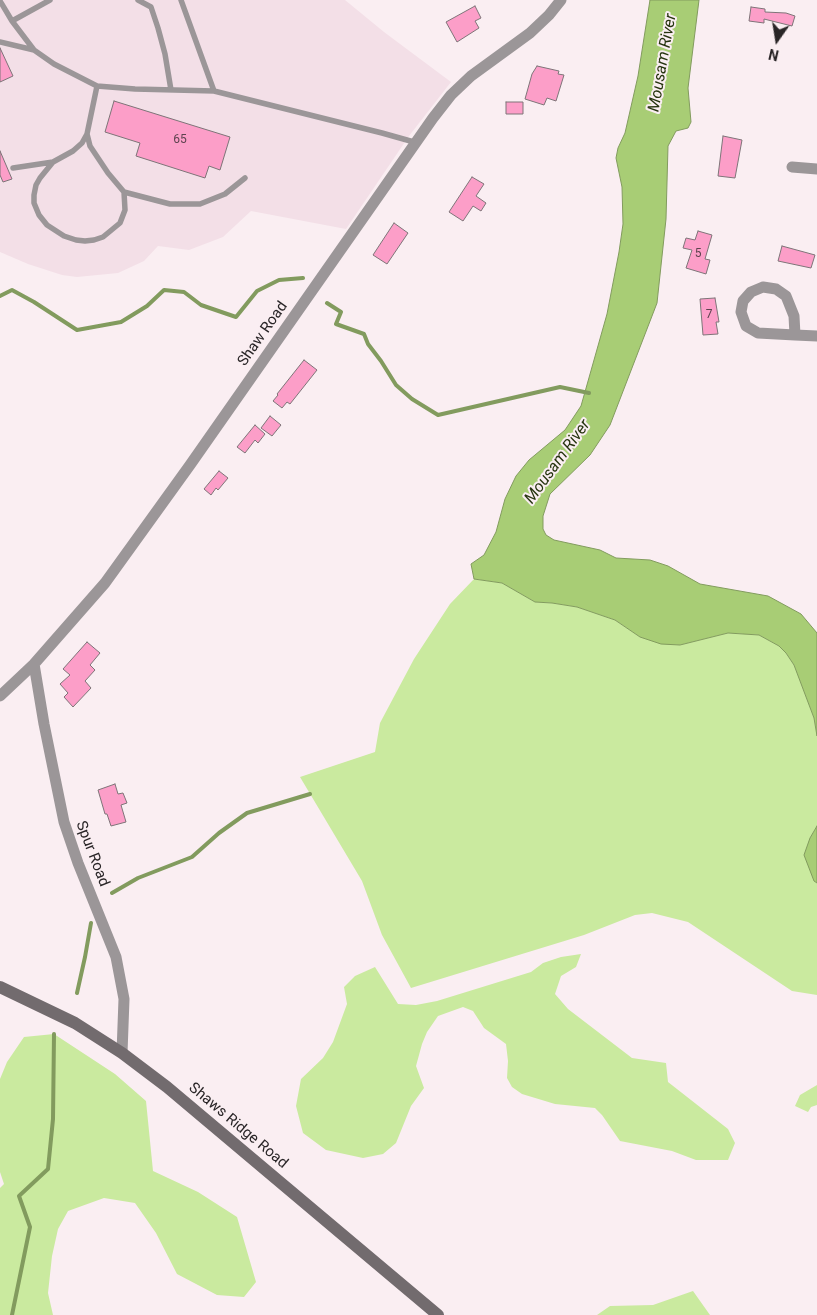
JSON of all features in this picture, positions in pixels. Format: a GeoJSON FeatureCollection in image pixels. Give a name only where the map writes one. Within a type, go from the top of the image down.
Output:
{"type":"FeatureCollection","features":[{"type":"Feature","properties":{"kind":"main road","name":"Shaws Ridge Road"},"geometry":{"type":"LineString","coordinates":[[0,987],[75,1023],[122,1053],[167,1087],[438,1315]]}},
{"type":"Feature","properties":{"kind":"street","name":"Shaw Road"},"geometry":{"type":"LineString","coordinates":[[0,696],[34,664],[104,582],[134,542],[356,229],[414,142],[452,95],[471,76],[530,33],[549,15],[561,0]]}},
{"type":"Feature","properties":{"kind":"street"},"geometry":{"type":"LineString","coordinates":[[792,167],[817,169]]}},
{"type":"Feature","properties":{"kind":"street"},"geometry":{"type":"LineString","coordinates":[[795,334],[794,316],[789,301],[782,292],[763,287],[751,292],[743,301],[741,307],[742,317],[750,330],[767,334],[817,336]]}},
{"type":"Feature","properties":{"kind":"street","name":"Spur Road"},"geometry":{"type":"LineString","coordinates":[[34,664],[64,822],[78,863],[116,956],[124,999],[122,1053]]}},
{"type":"Feature","properties":{"kind":"lane"},"geometry":{"type":"LineString","coordinates":[[12,21],[50,0]]}},
{"type":"Feature","properties":{"kind":"lane"},"geometry":{"type":"LineString","coordinates":[[138,0],[151,7],[165,54],[171,90]]}},
{"type":"Feature","properties":{"kind":"lane"},"geometry":{"type":"LineString","coordinates":[[181,0],[214,92]]}},
{"type":"Feature","properties":{"kind":"lane"},"geometry":{"type":"LineString","coordinates":[[0,1],[12,21],[34,50],[54,64],[97,86],[214,92],[414,142]]}},
{"type":"Feature","properties":{"kind":"lane"},"geometry":{"type":"LineString","coordinates":[[0,42],[34,50]]}},
{"type":"Feature","properties":{"kind":"lane"},"geometry":{"type":"LineString","coordinates":[[13,168],[53,162],[73,152],[82,143],[87,134],[97,86]]}},
{"type":"Feature","properties":{"kind":"lane"},"geometry":{"type":"LineString","coordinates":[[53,162],[36,185],[34,203],[39,215],[47,225],[64,236],[85,241],[103,237],[114,229],[124,218],[124,192],[90,146],[87,134]]}},
{"type":"Feature","properties":{"kind":"lane"},"geometry":{"type":"LineString","coordinates":[[124,192],[170,204],[200,204],[225,194],[245,178]]}},
{"type":"Feature","properties":{"kind":"shaded area"},"geometry":{"type":"Polygon","coordinates":[[[0,0],[345,0],[451,82],[409,136],[346,229],[251,211],[223,237],[189,250],[158,246],[144,261],[118,273],[77,277],[62,275],[28,264],[0,252],[0,0]]]}},
{"type":"Feature","properties":{"kind":"shaded area"},"geometry":{"type":"Polygon","coordinates":[[[474,579],[502,583],[535,602],[577,607],[615,620],[640,637],[680,645],[728,633],[759,635],[779,646],[786,653],[800,679],[814,718],[817,736],[817,826],[810,838],[814,881],[817,883],[817,995],[792,991],[688,922],[652,913],[635,915],[584,935],[411,988],[382,935],[362,881],[300,777],[375,752],[380,723],[414,659],[450,604],[474,579]]]}},
{"type":"Feature","properties":{"kind":"shaded area"},"geometry":{"type":"Polygon","coordinates":[[[581,954],[576,967],[561,976],[555,994],[568,1009],[632,1058],[666,1063],[668,1082],[728,1129],[735,1143],[728,1160],[696,1160],[672,1151],[620,1141],[595,1108],[555,1104],[522,1094],[512,1087],[507,1078],[506,1044],[484,1028],[473,1011],[463,1007],[438,1016],[427,1032],[416,1066],[424,1088],[411,1106],[396,1143],[383,1154],[363,1158],[326,1150],[303,1133],[296,1106],[301,1079],[323,1058],[333,1042],[347,1004],[344,987],[355,976],[375,967],[398,1004],[416,1005],[437,1001],[531,972],[543,963],[561,957],[581,954]]]}},
{"type":"Feature","properties":{"kind":"shaded area"},"geometry":{"type":"Polygon","coordinates":[[[54,1034],[115,1074],[146,1101],[153,1171],[198,1192],[237,1217],[256,1282],[244,1297],[217,1295],[177,1274],[156,1233],[135,1203],[104,1198],[68,1211],[58,1229],[52,1256],[48,1293],[53,1315],[0,1315],[0,1188],[4,1184],[0,1172],[0,1079],[7,1062],[24,1037],[54,1034]]]}},
{"type":"Feature","properties":{"kind":"shaded area"},"geometry":{"type":"Polygon","coordinates":[[[817,1085],[817,1105],[811,1107],[808,1112],[795,1106],[800,1095],[817,1085]]]}},
{"type":"Feature","properties":{"kind":"shaded area"},"geometry":{"type":"Polygon","coordinates":[[[693,1291],[710,1315],[597,1315],[610,1306],[653,1305],[693,1291]]]}},
{"type":"Feature","properties":{"kind":"water","name":"Mousam River"},"geometry":{"type":"Polygon","coordinates":[[[650,0],[699,0],[688,88],[691,122],[688,128],[676,131],[668,146],[666,219],[657,303],[610,425],[590,455],[550,494],[543,516],[543,529],[546,535],[554,540],[600,550],[616,558],[650,560],[668,566],[700,584],[768,596],[801,614],[817,633],[817,736],[814,718],[794,665],[779,646],[759,635],[728,633],[680,645],[661,644],[640,637],[615,620],[577,607],[535,602],[502,583],[474,579],[471,564],[484,555],[496,532],[505,499],[516,476],[529,460],[565,430],[581,406],[607,314],[619,252],[623,224],[622,187],[616,158],[618,148],[625,133],[638,76],[650,0]]]}},
{"type":"Feature","properties":{"kind":"water"},"geometry":{"type":"Polygon","coordinates":[[[817,826],[817,883],[814,881],[804,855],[817,826]]]}},
{"type":"Feature","properties":{"kind":"building"},"geometry":{"type":"Polygon","coordinates":[[[475,6],[481,18],[475,21],[479,28],[457,42],[446,22],[475,6]]]}},
{"type":"Feature","properties":{"kind":"building"},"geometry":{"type":"Polygon","coordinates":[[[751,7],[765,9],[765,12],[786,13],[795,16],[792,26],[764,19],[764,23],[749,21],[751,7]]]}},
{"type":"Feature","properties":{"kind":"building"},"geometry":{"type":"Polygon","coordinates":[[[0,48],[13,76],[0,82],[0,48]]]}},
{"type":"Feature","properties":{"kind":"building"},"geometry":{"type":"Polygon","coordinates":[[[537,66],[559,71],[558,74],[564,75],[556,101],[547,98],[544,105],[525,99],[532,74],[537,66]]]}},
{"type":"Feature","properties":{"kind":"building"},"geometry":{"type":"Polygon","coordinates":[[[114,101],[230,137],[220,170],[209,166],[205,178],[136,156],[140,143],[105,132],[114,101]]]}},
{"type":"Feature","properties":{"kind":"building"},"geometry":{"type":"Polygon","coordinates":[[[506,102],[523,102],[523,114],[506,114],[506,102]]]}},
{"type":"Feature","properties":{"kind":"building"},"geometry":{"type":"Polygon","coordinates":[[[723,136],[742,140],[735,178],[718,176],[723,136]]]}},
{"type":"Feature","properties":{"kind":"building"},"geometry":{"type":"Polygon","coordinates":[[[0,151],[12,179],[3,182],[0,175],[0,151]]]}},
{"type":"Feature","properties":{"kind":"building"},"geometry":{"type":"Polygon","coordinates":[[[472,177],[484,184],[476,196],[486,203],[481,211],[473,206],[463,221],[449,212],[472,177]]]}},
{"type":"Feature","properties":{"kind":"building"},"geometry":{"type":"Polygon","coordinates":[[[394,223],[408,233],[387,264],[373,255],[394,223]]]}},
{"type":"Feature","properties":{"kind":"building"},"geometry":{"type":"Polygon","coordinates":[[[698,231],[712,235],[705,259],[710,260],[706,274],[686,268],[692,250],[683,248],[686,238],[695,240],[698,231]]]}},
{"type":"Feature","properties":{"kind":"building"},"geometry":{"type":"Polygon","coordinates":[[[782,246],[815,255],[811,268],[778,261],[782,246]]]}},
{"type":"Feature","properties":{"kind":"building"},"geometry":{"type":"Polygon","coordinates":[[[715,298],[719,322],[716,322],[718,334],[703,335],[700,299],[715,298]]]}},
{"type":"Feature","properties":{"kind":"building"},"geometry":{"type":"Polygon","coordinates":[[[304,360],[317,370],[290,404],[287,402],[282,408],[273,401],[304,360]]]}},
{"type":"Feature","properties":{"kind":"building"},"geometry":{"type":"Polygon","coordinates":[[[270,416],[281,425],[272,436],[261,428],[270,416]]]}},
{"type":"Feature","properties":{"kind":"building"},"geometry":{"type":"Polygon","coordinates":[[[255,425],[265,434],[258,443],[255,440],[245,453],[237,447],[255,425]]]}},
{"type":"Feature","properties":{"kind":"building"},"geometry":{"type":"Polygon","coordinates":[[[219,471],[228,478],[211,495],[204,489],[219,471]]]}},
{"type":"Feature","properties":{"kind":"building"},"geometry":{"type":"Polygon","coordinates":[[[87,642],[100,653],[90,665],[95,670],[85,681],[91,688],[73,707],[64,697],[68,693],[60,684],[70,675],[63,669],[87,642]]]}},
{"type":"Feature","properties":{"kind":"building"},"geometry":{"type":"Polygon","coordinates":[[[115,784],[118,794],[123,793],[127,803],[121,805],[126,822],[111,826],[107,814],[105,814],[98,790],[115,784]]]}},
{"type":"Feature","properties":{"kind":"waterway"},"geometry":{"type":"LineString","coordinates":[[0,296],[12,290],[77,330],[121,322],[147,306],[164,290],[184,292],[201,305],[236,317],[257,291],[279,280],[303,278]]}},
{"type":"Feature","properties":{"kind":"waterway"},"geometry":{"type":"LineString","coordinates":[[327,303],[341,312],[336,324],[364,334],[368,344],[396,385],[412,399],[438,415],[560,387],[589,393]]}},
{"type":"Feature","properties":{"kind":"waterway"},"geometry":{"type":"LineString","coordinates":[[112,893],[138,878],[192,857],[219,833],[247,813],[310,794]]}},
{"type":"Feature","properties":{"kind":"waterway"},"geometry":{"type":"LineString","coordinates":[[77,993],[91,923]]}},
{"type":"Feature","properties":{"kind":"waterway"},"geometry":{"type":"LineString","coordinates":[[12,1315],[30,1227],[19,1196],[48,1169],[53,1119],[54,1034]]}}]}
